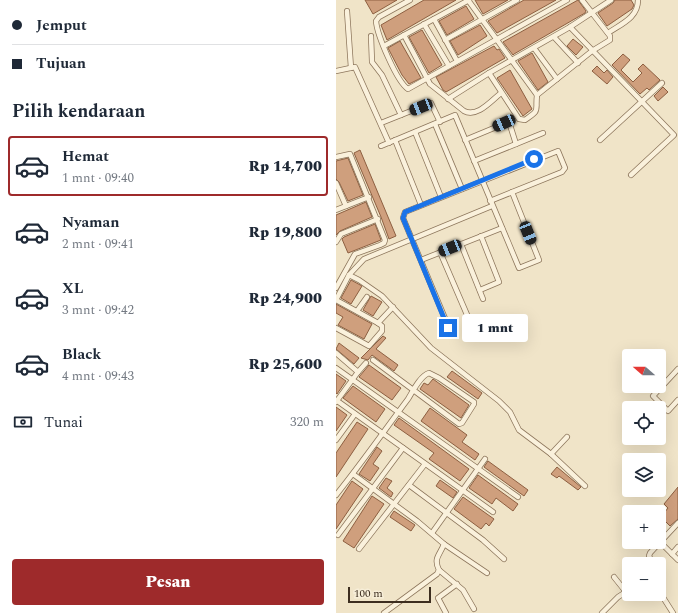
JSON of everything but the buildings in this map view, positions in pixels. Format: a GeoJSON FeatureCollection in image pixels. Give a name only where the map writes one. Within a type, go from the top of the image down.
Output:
{"type":"FeatureCollection","features":[{"type":"Feature","properties":{"kind":"street"},"geometry":{"type":"LineString","coordinates":[[410,0],[377,19],[376,25],[395,70],[408,89],[498,40],[567,0]]}},
{"type":"Feature","properties":{"kind":"street"},"geometry":{"type":"LineString","coordinates":[[384,46],[468,0],[481,20],[498,40],[512,62],[537,95],[538,107],[536,111],[523,120],[517,117],[489,73]]}},
{"type":"Feature","properties":{"kind":"street"},"geometry":{"type":"LineString","coordinates":[[445,40],[517,0]]}},
{"type":"Feature","properties":{"kind":"street"},"geometry":{"type":"LineString","coordinates":[[537,95],[592,51],[610,40],[608,33],[582,0]]}},
{"type":"Feature","properties":{"kind":"street"},"geometry":{"type":"LineString","coordinates":[[448,99],[489,73],[512,62],[570,28],[591,12],[611,0]]}},
{"type":"Feature","properties":{"kind":"street"},"geometry":{"type":"LineString","coordinates":[[608,33],[633,16],[638,9],[638,0]]}},
{"type":"Feature","properties":{"kind":"street"},"geometry":{"type":"LineString","coordinates":[[347,11],[351,68]]}},
{"type":"Feature","properties":{"kind":"street"},"geometry":{"type":"LineString","coordinates":[[434,19],[457,61]]}},
{"type":"Feature","properties":{"kind":"street"},"geometry":{"type":"LineString","coordinates":[[424,24],[449,66]]}},
{"type":"Feature","properties":{"kind":"street"},"geometry":{"type":"LineString","coordinates":[[570,28],[641,101],[676,133],[631,175]]}},
{"type":"Feature","properties":{"kind":"street"},"geometry":{"type":"LineString","coordinates":[[404,34],[426,79],[434,88],[464,111],[472,113],[480,110],[501,94]]}},
{"type":"Feature","properties":{"kind":"street"},"geometry":{"type":"LineString","coordinates":[[371,36],[372,62],[382,75],[401,115]]}},
{"type":"Feature","properties":{"kind":"street"},"geometry":{"type":"LineString","coordinates":[[554,37],[578,63]]}},
{"type":"Feature","properties":{"kind":"street"},"geometry":{"type":"LineString","coordinates":[[534,48],[557,79]]}},
{"type":"Feature","properties":{"kind":"street"},"geometry":{"type":"LineString","coordinates":[[336,71],[355,67],[389,143]]}},
{"type":"Feature","properties":{"kind":"street"},"geometry":{"type":"LineString","coordinates":[[600,140],[662,83]]}},
{"type":"Feature","properties":{"kind":"street"},"geometry":{"type":"LineString","coordinates":[[381,123],[431,103],[462,189]]}},
{"type":"Feature","properties":{"kind":"street"},"geometry":{"type":"LineString","coordinates":[[381,146],[455,115],[519,268],[539,260],[512,192]]}},
{"type":"Feature","properties":{"kind":"street"},"geometry":{"type":"LineString","coordinates":[[465,140],[506,123],[510,125],[516,144]]}},
{"type":"Feature","properties":{"kind":"street"},"geometry":{"type":"LineString","coordinates":[[415,132],[442,197]]}},
{"type":"Feature","properties":{"kind":"street"},"geometry":{"type":"LineString","coordinates":[[474,161],[543,133]]}},
{"type":"Feature","properties":{"kind":"street"},"geometry":{"type":"LineString","coordinates":[[395,140],[422,205]]}},
{"type":"Feature","properties":{"kind":"street"},"geometry":{"type":"LineString","coordinates":[[448,328],[403,215],[405,212],[482,180],[558,151],[564,166],[562,172],[490,201]]}},
{"type":"Feature","properties":{"kind":"street"},"geometry":{"type":"LineString","coordinates":[[336,157],[350,154],[378,219],[385,240],[384,243],[355,254],[336,288]]}},
{"type":"Feature","properties":{"kind":"street"},"geometry":{"type":"LineString","coordinates":[[336,183],[346,206]]}},
{"type":"Feature","properties":{"kind":"street"},"geometry":{"type":"LineString","coordinates":[[336,210],[369,197]]}},
{"type":"Feature","properties":{"kind":"street"},"geometry":{"type":"LineString","coordinates":[[336,328],[369,346],[382,330],[382,326],[378,323],[336,300],[349,275],[364,260],[492,206]]}},
{"type":"Feature","properties":{"kind":"street"},"geometry":{"type":"LineString","coordinates":[[336,242],[341,234],[378,219]]}},
{"type":"Feature","properties":{"kind":"street"},"geometry":{"type":"LineString","coordinates":[[420,260],[502,228]]}},
{"type":"Feature","properties":{"kind":"street"},"geometry":{"type":"LineString","coordinates":[[480,290],[499,282],[481,236]]}},
{"type":"Feature","properties":{"kind":"street"},"geometry":{"type":"LineString","coordinates":[[461,244],[483,299]]}},
{"type":"Feature","properties":{"kind":"street"},"geometry":{"type":"LineString","coordinates":[[440,252],[468,317]]}},
{"type":"Feature","properties":{"kind":"street"},"geometry":{"type":"LineString","coordinates":[[349,275],[382,296],[439,355],[482,386],[507,408],[519,430],[551,454],[585,486]]}},
{"type":"Feature","properties":{"kind":"street"},"geometry":{"type":"LineString","coordinates":[[357,311],[367,297]]}},
{"type":"Feature","properties":{"kind":"street"},"geometry":{"type":"LineString","coordinates":[[378,323],[392,307]]}},
{"type":"Feature","properties":{"kind":"street"},"geometry":{"type":"LineString","coordinates":[[336,353],[358,372]]}},
{"type":"Feature","properties":{"kind":"street"},"geometry":{"type":"LineString","coordinates":[[336,495],[353,474],[381,432],[398,412],[414,391],[425,375],[429,373],[474,402],[474,404],[462,423],[459,424],[414,391],[373,360]]}},
{"type":"Feature","properties":{"kind":"street"},"geometry":{"type":"LineString","coordinates":[[366,363],[336,401],[493,512]]}},
{"type":"Feature","properties":{"kind":"street"},"geometry":{"type":"LineString","coordinates":[[336,368],[518,497]]}},
{"type":"Feature","properties":{"kind":"street"},"geometry":{"type":"LineString","coordinates":[[678,369],[653,396],[668,411],[678,400]]}},
{"type":"Feature","properties":{"kind":"street"},"geometry":{"type":"LineString","coordinates":[[336,440],[355,414]]}},
{"type":"Feature","properties":{"kind":"street"},"geometry":{"type":"LineString","coordinates":[[551,454],[567,437]]}},
{"type":"Feature","properties":{"kind":"street"},"geometry":{"type":"LineString","coordinates":[[338,535],[403,448]]}},
{"type":"Feature","properties":{"kind":"street"},"geometry":{"type":"LineString","coordinates":[[432,533],[486,459]]}},
{"type":"Feature","properties":{"kind":"street"},"geometry":{"type":"LineString","coordinates":[[359,550],[425,464]]}},
{"type":"Feature","properties":{"kind":"street"},"geometry":{"type":"LineString","coordinates":[[353,474],[432,533],[444,544],[487,573]]}},
{"type":"Feature","properties":{"kind":"street"},"geometry":{"type":"LineString","coordinates":[[409,485],[482,540],[504,559]]}},
{"type":"Feature","properties":{"kind":"street"},"geometry":{"type":"LineString","coordinates":[[666,537],[678,523]]}},
{"type":"Feature","properties":{"kind":"street"},"geometry":{"type":"LineString","coordinates":[[444,544],[435,562],[439,570],[457,584],[466,594],[474,609]]}},
{"type":"Feature","properties":{"kind":"street"},"geometry":{"type":"LineString","coordinates":[[672,554],[678,547]]}},
{"type":"Feature","properties":{"kind":"street"},"geometry":{"type":"LineString","coordinates":[[666,548],[678,560]]}},
{"type":"Feature","properties":{"kind":"street"},"geometry":{"type":"LineString","coordinates":[[649,557],[655,549]]}},
{"type":"Feature","properties":{"kind":"street"},"geometry":{"type":"LineString","coordinates":[[384,613],[414,589],[433,578],[439,570]]}},
{"type":"Feature","properties":{"kind":"street"},"geometry":{"type":"LineString","coordinates":[[614,577],[622,585]]}},
{"type":"Feature","properties":{"kind":"street"},"geometry":{"type":"LineString","coordinates":[[446,613],[438,598],[457,584]]}},
{"type":"Feature","properties":{"kind":"street"},"geometry":{"type":"LineString","coordinates":[[602,613],[622,595]]}},
{"type":"Feature","properties":{"kind":"street"},"geometry":{"type":"LineString","coordinates":[[665,601],[673,613]]}},
{"type":"Feature","properties":{"kind":"route"},"geometry":{"type":"LineString","coordinates":[[448,328],[403,215],[405,212],[534,159]]}}]}
